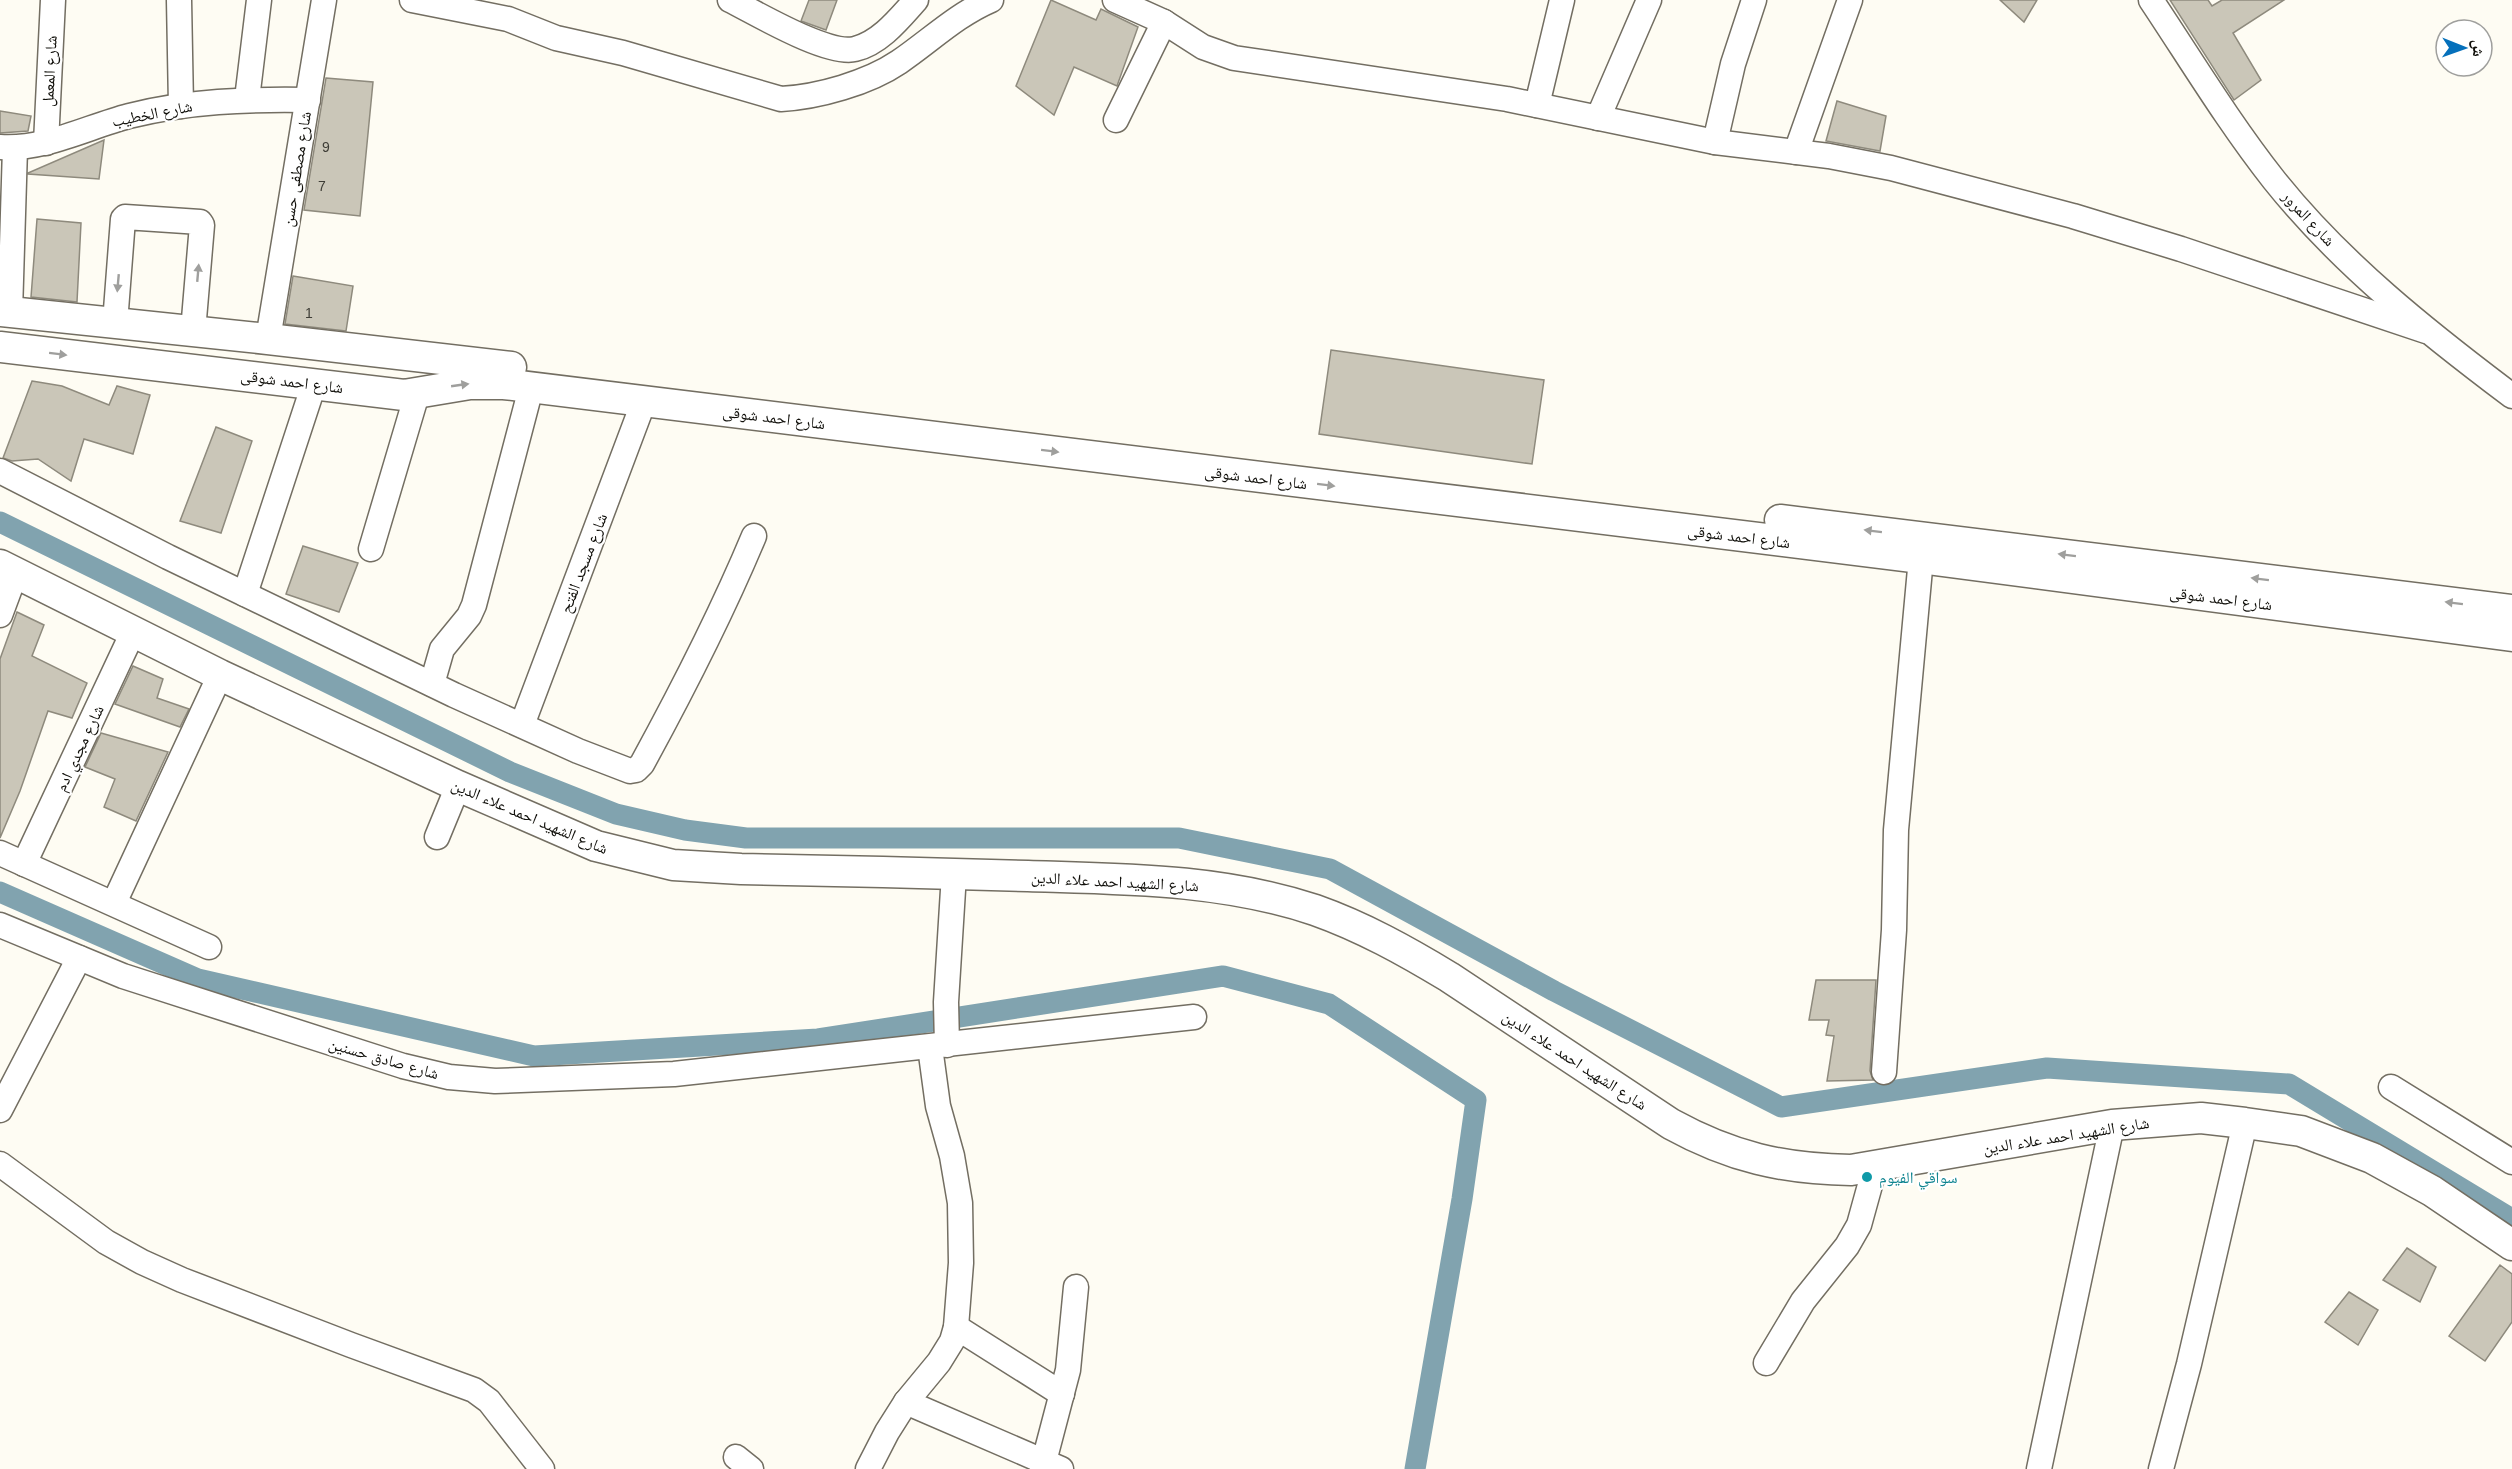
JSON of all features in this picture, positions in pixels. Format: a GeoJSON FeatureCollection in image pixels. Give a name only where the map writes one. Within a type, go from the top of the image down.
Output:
{"type":"FeatureCollection","features":[{"type":"Feature","properties":{"kind":"main road","name":"شارع احمد شوقى"},"geometry":{"type":"LineString","coordinates":[[5,311],[716,391],[2512,610]]}},
{"type":"Feature","properties":{"kind":"main road","name":"شارع احمد شوقى"},"geometry":{"type":"LineString","coordinates":[[0,347],[404,394],[487,383],[644,401],[1921,558],[2512,636]]}},
{"type":"Feature","properties":{"kind":"main road"},"geometry":{"type":"LineString","coordinates":[[396,354],[404,394]]}},
{"type":"Feature","properties":{"kind":"main road","name":"شارع الشهيد احمد علاء الدين"},"geometry":{"type":"LineString","coordinates":[[8,569],[220,675],[459,786],[596,846],[673,865],[741,869],[1172,881],[1263,896],[1314,910],[1360,927],[1421,960],[1671,1124],[1735,1154],[1774,1164],[1815,1170],[1851,1170],[2112,1125],[2201,1118],[2245,1123],[2301,1131],[2372,1158],[2432,1191],[2512,1245]]}},
{"type":"Feature","properties":{"kind":"street","name":"شارع المعمل"},"geometry":{"type":"LineString","coordinates":[[46,143],[53,0]]}},
{"type":"Feature","properties":{"kind":"street"},"geometry":{"type":"LineString","coordinates":[[179,0],[181,106]]}},
{"type":"Feature","properties":{"kind":"street"},"geometry":{"type":"LineString","coordinates":[[247,99],[259,0]]}},
{"type":"Feature","properties":{"kind":"street","name":"شارع مصطفى حسن"},"geometry":{"type":"LineString","coordinates":[[268,339],[324,0]]}},
{"type":"Feature","properties":{"kind":"street"},"geometry":{"type":"LineString","coordinates":[[412,0],[508,19],[556,38],[622,54],[781,99],[801,98],[877,74],[899,62],[969,10],[991,0]]}},
{"type":"Feature","properties":{"kind":"street"},"geometry":{"type":"LineString","coordinates":[[730,0],[816,43],[836,49],[853,50],[874,41],[916,0]]}},
{"type":"Feature","properties":{"kind":"street"},"geometry":{"type":"LineString","coordinates":[[932,36],[952,0]]}},
{"type":"Feature","properties":{"kind":"street"},"geometry":{"type":"LineString","coordinates":[[1115,0],[1154,12],[1203,46],[1234,58],[1353,74],[1537,105],[1715,142],[1796,152],[1891,168],[2073,216],[2181,249],[2426,331]]}},
{"type":"Feature","properties":{"kind":"street"},"geometry":{"type":"LineString","coordinates":[[1537,105],[1562,0]]}},
{"type":"Feature","properties":{"kind":"street"},"geometry":{"type":"LineString","coordinates":[[1598,117],[1649,0]]}},
{"type":"Feature","properties":{"kind":"street"},"geometry":{"type":"LineString","coordinates":[[1715,142],[1733,64],[1754,0]]}},
{"type":"Feature","properties":{"kind":"street"},"geometry":{"type":"LineString","coordinates":[[1796,152],[1850,0]]}},
{"type":"Feature","properties":{"kind":"street","name":"شارع المرور"},"geometry":{"type":"LineString","coordinates":[[2151,0],[2274,179],[2350,262],[2426,331],[2512,396]]}},
{"type":"Feature","properties":{"kind":"street"},"geometry":{"type":"LineString","coordinates":[[1116,120],[1154,12]]}},
{"type":"Feature","properties":{"kind":"street","name":"شارع الخطيب"},"geometry":{"type":"LineString","coordinates":[[8,148],[46,143],[128,116],[181,106],[247,99],[308,100]]}},
{"type":"Feature","properties":{"kind":"street"},"geometry":{"type":"LineString","coordinates":[[5,311],[8,148]]}},
{"type":"Feature","properties":{"kind":"street"},"geometry":{"type":"LineString","coordinates":[[115,323],[125,216],[200,222],[202,225],[193,331]]}},
{"type":"Feature","properties":{"kind":"street"},"geometry":{"type":"LineString","coordinates":[[245,594],[314,384]]}},
{"type":"Feature","properties":{"kind":"street"},"geometry":{"type":"LineString","coordinates":[[432,684],[442,649],[469,616],[474,606],[531,388]]}},
{"type":"Feature","properties":{"kind":"street"},"geometry":{"type":"LineString","coordinates":[[371,549],[404,394]]}},
{"type":"Feature","properties":{"kind":"street","name":"شارع مسجد الفتح"},"geometry":{"type":"LineString","coordinates":[[522,725],[644,401]]}},
{"type":"Feature","properties":{"kind":"street"},"geometry":{"type":"LineString","coordinates":[[0,471],[168,557],[432,684],[630,771],[636,770],[642,764],[695,667],[726,605],[754,536]]}},
{"type":"Feature","properties":{"kind":"street"},"geometry":{"type":"LineString","coordinates":[[1884,1072],[1894,930],[1896,830],[1921,558]]}},
{"type":"Feature","properties":{"kind":"street"},"geometry":{"type":"LineString","coordinates":[[0,615],[8,569]]}},
{"type":"Feature","properties":{"kind":"street","name":"شارع مجدي ادم"},"geometry":{"type":"LineString","coordinates":[[24,864],[133,632]]}},
{"type":"Feature","properties":{"kind":"street"},"geometry":{"type":"LineString","coordinates":[[114,903],[220,675]]}},
{"type":"Feature","properties":{"kind":"street"},"geometry":{"type":"LineString","coordinates":[[437,837],[459,786]]}},
{"type":"Feature","properties":{"kind":"street"},"geometry":{"type":"LineString","coordinates":[[0,854],[209,947]]}},
{"type":"Feature","properties":{"kind":"street"},"geometry":{"type":"LineString","coordinates":[[868,1469],[906,1402],[939,1362],[952,1341],[956,1328],[961,1263],[960,1203],[952,1156],[938,1106],[954,874]]}},
{"type":"Feature","properties":{"kind":"street","name":"شارع صادق حسنين"},"geometry":{"type":"LineString","coordinates":[[0,925],[123,976],[403,1066],[473,1080],[517,1081],[674,1074],[941,1041],[1194,1017]]}},
{"type":"Feature","properties":{"kind":"street"},"geometry":{"type":"LineString","coordinates":[[0,1110],[79,958]]}},
{"type":"Feature","properties":{"kind":"street"},"geometry":{"type":"LineString","coordinates":[[2391,1087],[2512,1161]]}},
{"type":"Feature","properties":{"kind":"street"},"geometry":{"type":"LineString","coordinates":[[2161,1469],[2189,1364],[2245,1123]]}},
{"type":"Feature","properties":{"kind":"street"},"geometry":{"type":"LineString","coordinates":[[2039,1469],[2112,1125]]}},
{"type":"Feature","properties":{"kind":"street"},"geometry":{"type":"LineString","coordinates":[[0,1164],[106,1242],[142,1262],[182,1280],[474,1390],[489,1401],[542,1469]]}},
{"type":"Feature","properties":{"kind":"street"},"geometry":{"type":"LineString","coordinates":[[1766,1363],[1803,1301],[1847,1246],[1859,1225],[1875,1167]]}},
{"type":"Feature","properties":{"kind":"street"},"geometry":{"type":"LineString","coordinates":[[906,1402],[1049,1466],[1072,1336],[1076,1287]]}},
{"type":"Feature","properties":{"kind":"street"},"geometry":{"type":"LineString","coordinates":[[956,1328],[1062,1394]]}},
{"type":"Feature","properties":{"kind":"building"},"geometry":{"type":"Polygon","coordinates":[[[809,0],[837,0],[826,30],[801,21],[809,0]]]}},
{"type":"Feature","properties":{"kind":"building"},"geometry":{"type":"Polygon","coordinates":[[[1051,0],[1096,20],[1101,9],[1138,27],[1117,86],[1074,67],[1054,115],[1016,86],[1051,0]]]}},
{"type":"Feature","properties":{"kind":"building"},"geometry":{"type":"Polygon","coordinates":[[[2000,0],[2037,0],[2024,22],[2000,0]]]}},
{"type":"Feature","properties":{"kind":"building"},"geometry":{"type":"Polygon","coordinates":[[[2170,0],[2208,0],[2212,6],[2222,0],[2284,0],[2233,33],[2261,80],[2234,100],[2170,0]]]}},
{"type":"Feature","properties":{"kind":"building"},"geometry":{"type":"Polygon","coordinates":[[[326,78],[373,82],[360,216],[304,210],[326,78]]]}},
{"type":"Feature","properties":{"kind":"building"},"geometry":{"type":"Polygon","coordinates":[[[1837,101],[1886,116],[1880,151],[1826,141],[1837,101]]]}},
{"type":"Feature","properties":{"kind":"building"},"geometry":{"type":"Polygon","coordinates":[[[0,111],[31,116],[28,131],[0,133],[0,111]]]}},
{"type":"Feature","properties":{"kind":"building"},"geometry":{"type":"Polygon","coordinates":[[[104,140],[99,179],[28,174],[28,173],[104,140]]]}},
{"type":"Feature","properties":{"kind":"building"},"geometry":{"type":"Polygon","coordinates":[[[37,219],[81,223],[77,302],[31,297],[37,219]]]}},
{"type":"Feature","properties":{"kind":"building"},"geometry":{"type":"Polygon","coordinates":[[[293,276],[353,286],[346,331],[285,324],[293,276]]]}},
{"type":"Feature","properties":{"kind":"building"},"geometry":{"type":"Polygon","coordinates":[[[1331,350],[1544,380],[1532,464],[1319,434],[1331,350]]]}},
{"type":"Feature","properties":{"kind":"building"},"geometry":{"type":"Polygon","coordinates":[[[32,381],[62,386],[109,405],[117,386],[150,395],[133,454],[84,439],[71,481],[38,459],[12,461],[3,458],[32,381]]]}},
{"type":"Feature","properties":{"kind":"building"},"geometry":{"type":"Polygon","coordinates":[[[216,427],[252,441],[221,533],[180,521],[216,427]]]}},
{"type":"Feature","properties":{"kind":"building"},"geometry":{"type":"Polygon","coordinates":[[[303,546],[358,563],[339,612],[286,594],[303,546]]]}},
{"type":"Feature","properties":{"kind":"building"},"geometry":{"type":"Polygon","coordinates":[[[17,612],[44,625],[32,656],[87,683],[72,718],[48,711],[20,791],[0,838],[0,659],[17,612]]]}},
{"type":"Feature","properties":{"kind":"building"},"geometry":{"type":"Polygon","coordinates":[[[133,666],[163,679],[157,698],[189,709],[180,727],[115,704],[133,666]]]}},
{"type":"Feature","properties":{"kind":"building"},"geometry":{"type":"Polygon","coordinates":[[[101,733],[168,752],[136,821],[104,807],[115,779],[85,767],[101,733]]]}},
{"type":"Feature","properties":{"kind":"building"},"geometry":{"type":"Polygon","coordinates":[[[1816,980],[1876,980],[1870,1071],[1873,1080],[1827,1081],[1834,1036],[1826,1035],[1829,1020],[1809,1020],[1816,980]]]}},
{"type":"Feature","properties":{"kind":"building"},"geometry":{"type":"Polygon","coordinates":[[[2407,1248],[2436,1267],[2420,1302],[2383,1280],[2407,1248]]]}},
{"type":"Feature","properties":{"kind":"building"},"geometry":{"type":"Polygon","coordinates":[[[2500,1265],[2512,1274],[2512,1322],[2485,1361],[2449,1336],[2500,1265]]]}},
{"type":"Feature","properties":{"kind":"building"},"geometry":{"type":"Polygon","coordinates":[[[2349,1292],[2378,1310],[2358,1345],[2325,1322],[2349,1292]]]}},
{"type":"Feature","properties":{"kind":"waterway"},"geometry":{"type":"LineString","coordinates":[[0,522],[510,772],[616,814],[685,830],[746,838],[1179,838],[1330,869],[1554,991],[1781,1107],[2047,1068],[2289,1084],[2512,1219]]}},
{"type":"Feature","properties":{"kind":"waterway"},"geometry":{"type":"LineString","coordinates":[[0,892],[198,979],[534,1056],[818,1039],[1223,976],[1329,1004],[1476,1100],[1462,1199],[1415,1469]]}},
{"type":"Feature","properties":{"kind":"place","name":"سواقي الفيوم"},"geometry":{"type":"Point","coordinates":[1867,1177]}}]}
